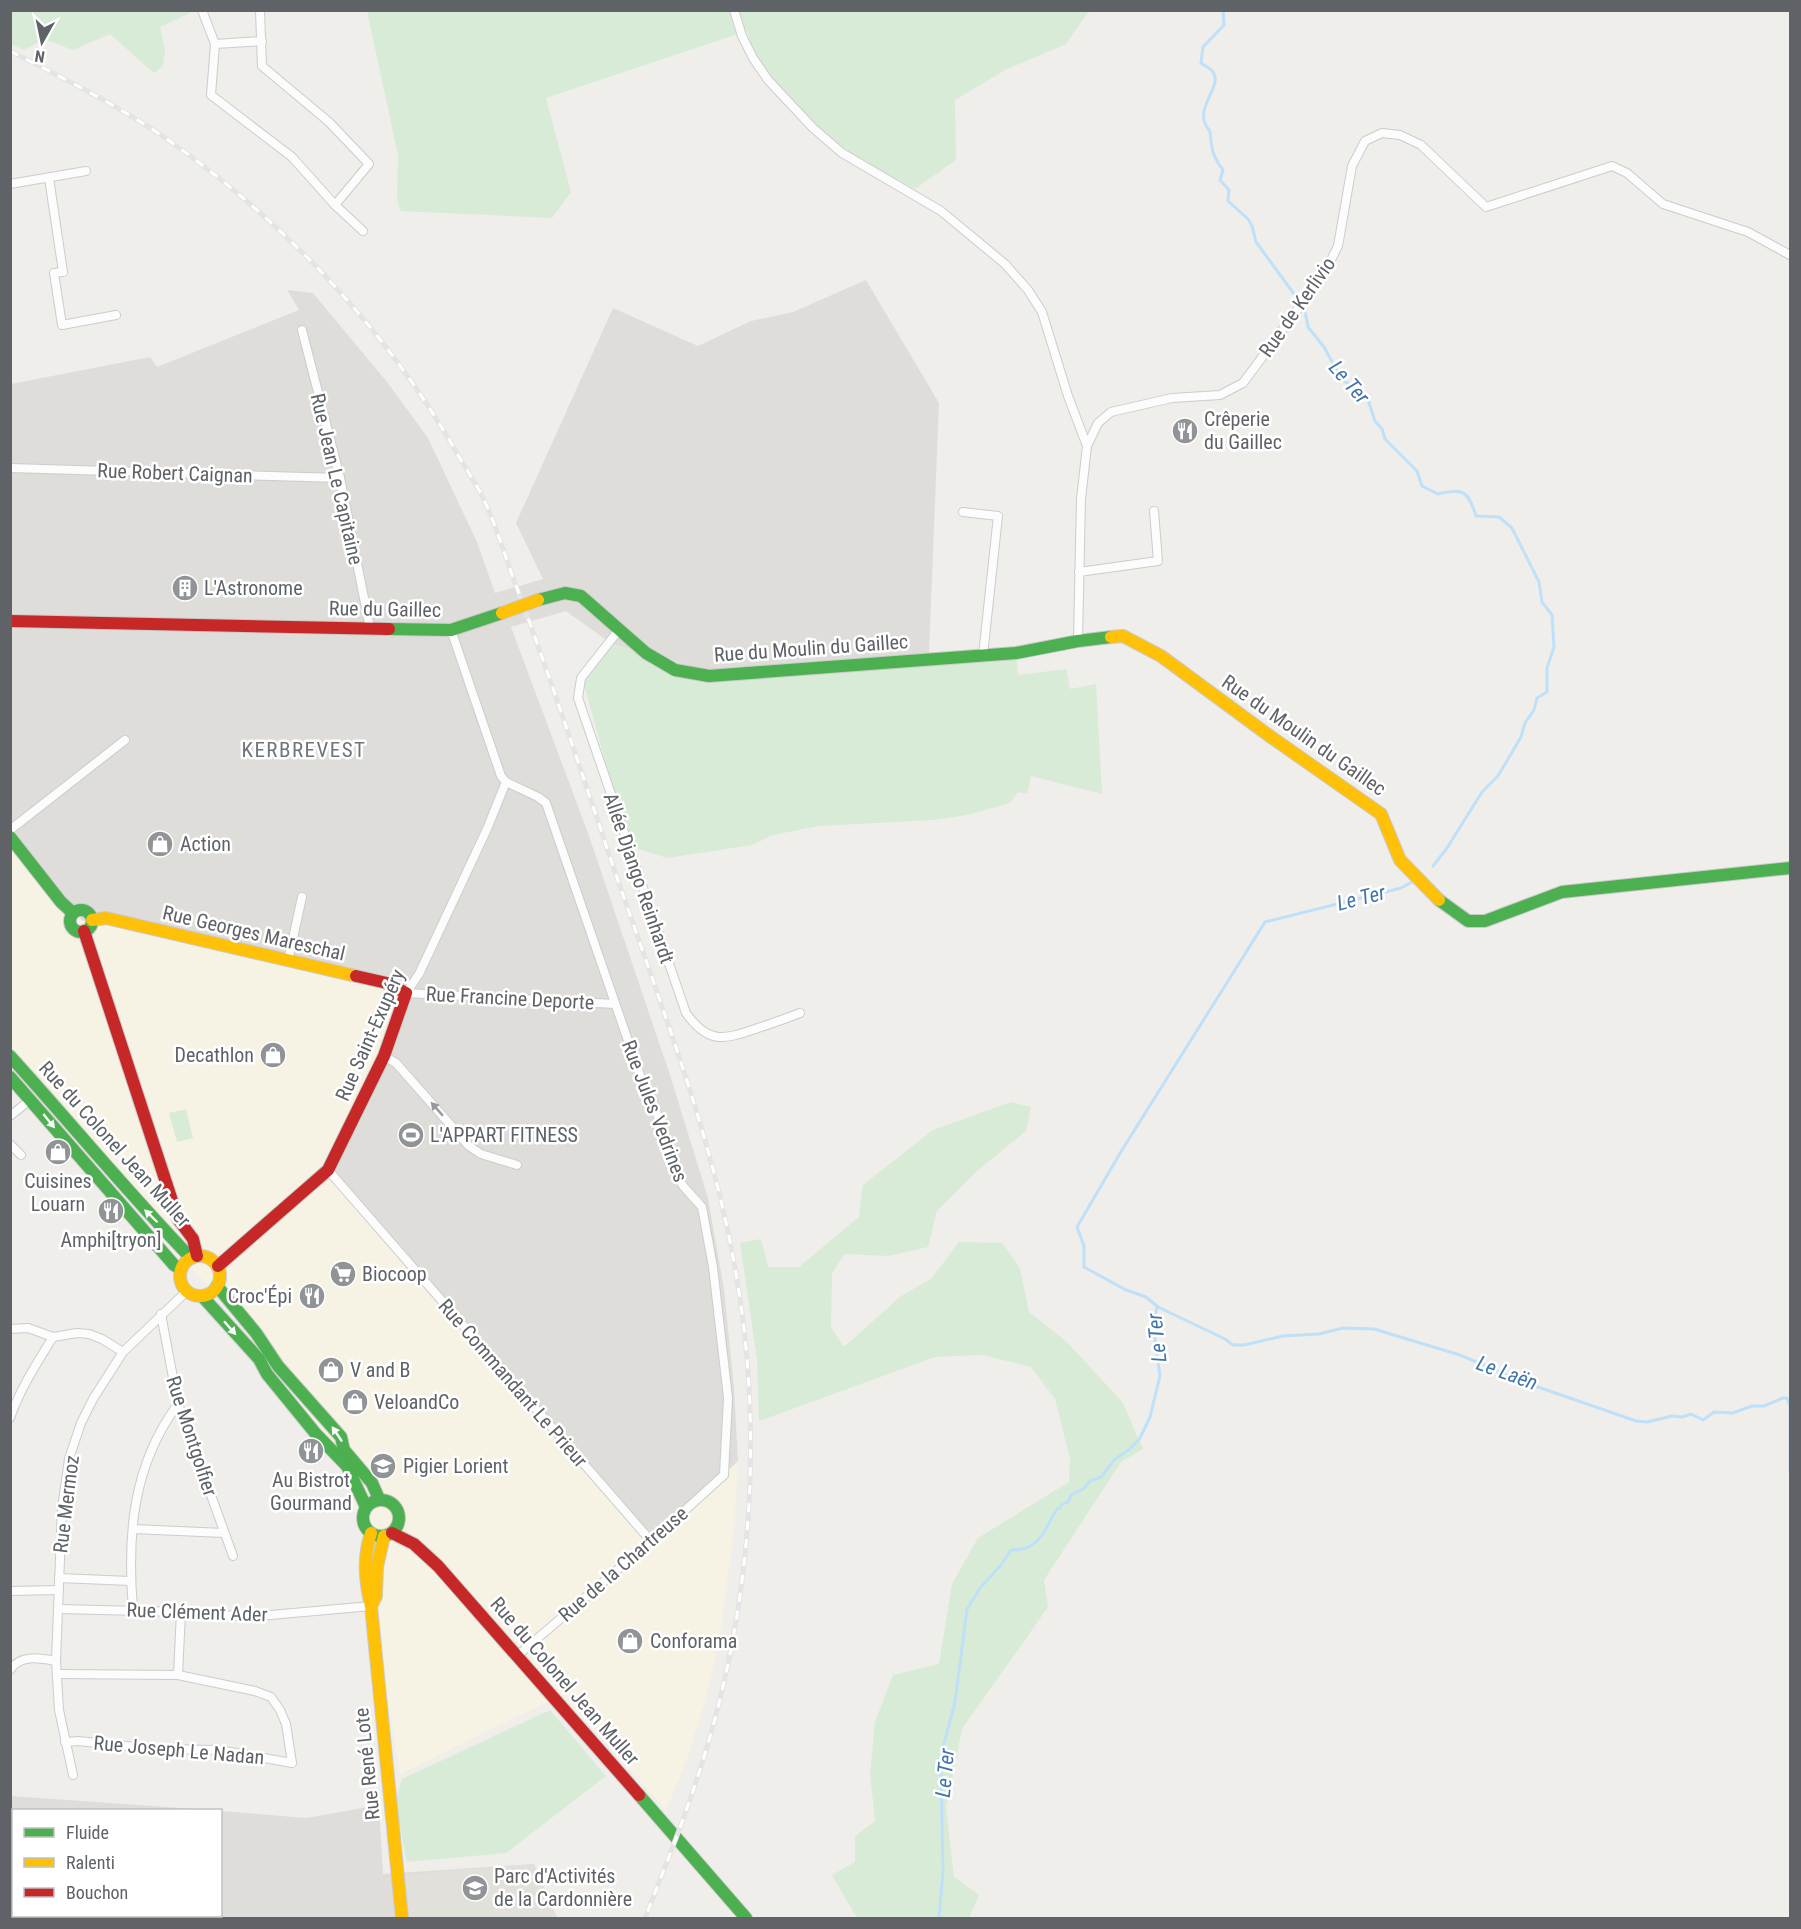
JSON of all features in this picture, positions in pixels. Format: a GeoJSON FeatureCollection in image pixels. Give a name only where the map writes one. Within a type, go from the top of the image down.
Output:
{"type":"FeatureCollection","features":[{"type":"Feature","properties":{"kind":"main road","name":"Rue du Moulin du Gaillec"},"geometry":{"type":"LineString","coordinates":[[538,600],[552,595],[573,593],[581,596],[618,631],[646,653],[666,665],[685,672],[709,676],[1016,653],[1078,641],[1123,636],[1161,656],[1381,814],[1400,860],[1444,906],[1468,921],[1485,921],[1562,892],[1791,868]]}},
{"type":"Feature","properties":{"kind":"main road","name":"Rue du Gaillec"},"geometry":{"type":"LineString","coordinates":[[10,621],[451,630],[538,600]]}},
{"type":"Feature","properties":{"kind":"main road"},"geometry":{"type":"LineString","coordinates":[[10,837],[61,902],[73,913]]}},
{"type":"Feature","properties":{"kind":"main road"},"geometry":{"type":"LineString","coordinates":[[79,910],[86,911],[92,920],[91,925],[84,931],[77,931],[71,926],[70,919],[73,913],[79,910]]}},
{"type":"Feature","properties":{"kind":"main road","name":"Rue Georges Mareschal"},"geometry":{"type":"LineString","coordinates":[[92,920],[106,918],[387,983],[406,993]]}},
{"type":"Feature","properties":{"kind":"main road"},"geometry":{"type":"LineString","coordinates":[[84,931],[178,1219],[193,1239],[194,1257]]}},
{"type":"Feature","properties":{"kind":"main road","name":"Rue Saint-Exupéry"},"geometry":{"type":"LineString","coordinates":[[218,1266],[328,1170],[384,1056],[406,993]]}},
{"type":"Feature","properties":{"kind":"main road","name":"Rue du Colonel Jean Muller"},"geometry":{"type":"LineString","coordinates":[[10,1056],[141,1206],[194,1257]]}},
{"type":"Feature","properties":{"kind":"main road","name":"Rue du Colonel Jean Muller"},"geometry":{"type":"LineString","coordinates":[[10,1077],[174,1265],[181,1269]]}},
{"type":"Feature","properties":{"kind":"main road"},"geometry":{"type":"LineString","coordinates":[[194,1257],[209,1258],[218,1266],[220,1276],[217,1286],[202,1296],[187,1291],[181,1281],[181,1269],[194,1257]]}},
{"type":"Feature","properties":{"kind":"main road"},"geometry":{"type":"LineString","coordinates":[[217,1286],[256,1333],[278,1366],[341,1437],[344,1449],[372,1483],[379,1499]]}},
{"type":"Feature","properties":{"kind":"main road"},"geometry":{"type":"LineString","coordinates":[[202,1296],[259,1359],[267,1374],[316,1434],[346,1466],[366,1507]]}},
{"type":"Feature","properties":{"kind":"main road"},"geometry":{"type":"LineString","coordinates":[[379,1499],[394,1504],[400,1518],[398,1526],[388,1534],[371,1533],[363,1521],[366,1507],[379,1499]]}},
{"type":"Feature","properties":{"kind":"main road","name":"Rue du Colonel Jean Muller"},"geometry":{"type":"LineString","coordinates":[[400,1518],[422,1550],[746,1918]]}},
{"type":"Feature","properties":{"kind":"main road","name":"Rue René Lote"},"geometry":{"type":"LineString","coordinates":[[371,1533],[364,1558],[371,1606],[402,1918]]}},
{"type":"Feature","properties":{"kind":"main road","name":"Rue du Colonel Jean Muller"},"geometry":{"type":"LineString","coordinates":[[388,1534],[401,1535],[422,1550]]}},
{"type":"Feature","properties":{"kind":"main road","name":"Rue René Lote"},"geometry":{"type":"LineString","coordinates":[[371,1606],[376,1596],[376,1567],[388,1534]]}},
{"type":"Feature","properties":{"kind":"street"},"geometry":{"type":"LineString","coordinates":[[202,10],[215,44],[211,95],[292,158],[363,231]]}},
{"type":"Feature","properties":{"kind":"street"},"geometry":{"type":"LineString","coordinates":[[260,10],[262,66],[329,122],[369,164],[332,201]]}},
{"type":"Feature","properties":{"kind":"street"},"geometry":{"type":"LineString","coordinates":[[734,10],[744,42],[753,58],[768,80],[813,128],[843,153],[941,211],[1005,264],[1028,290],[1042,312],[1068,396],[1087,446],[1081,499],[1078,641]]}},
{"type":"Feature","properties":{"kind":"street"},"geometry":{"type":"LineString","coordinates":[[215,44],[262,41]]}},
{"type":"Feature","properties":{"kind":"street","name":"Rue de Kerlivio"},"geometry":{"type":"LineString","coordinates":[[1087,446],[1098,423],[1111,412],[1172,398],[1220,395],[1243,383],[1324,274],[1338,246],[1352,166],[1365,141],[1382,133],[1400,135],[1421,145],[1486,207],[1612,166],[1627,173],[1663,204],[1748,232],[1791,255]]}},
{"type":"Feature","properties":{"kind":"street"},"geometry":{"type":"LineString","coordinates":[[10,184],[86,171]]}},
{"type":"Feature","properties":{"kind":"street"},"geometry":{"type":"LineString","coordinates":[[49,178],[63,272],[54,273],[62,325],[116,315]]}},
{"type":"Feature","properties":{"kind":"street","name":"Rue Jean Le Capitaine"},"geometry":{"type":"LineString","coordinates":[[302,330],[340,478],[370,628]]}},
{"type":"Feature","properties":{"kind":"street","name":"Rue Robert Caignan"},"geometry":{"type":"LineString","coordinates":[[10,468],[340,478]]}},
{"type":"Feature","properties":{"kind":"street"},"geometry":{"type":"LineString","coordinates":[[1079,572],[1158,561],[1154,511]]}},
{"type":"Feature","properties":{"kind":"street"},"geometry":{"type":"LineString","coordinates":[[963,512],[998,516],[983,655]]}},
{"type":"Feature","properties":{"kind":"street"},"geometry":{"type":"LineString","coordinates":[[451,630],[501,776],[506,782]]}},
{"type":"Feature","properties":{"kind":"street","name":"Allée Django Reinhardt"},"geometry":{"type":"LineString","coordinates":[[618,631],[581,678],[578,698],[686,1013],[702,1031],[710,1035],[730,1038],[800,1014]]}},
{"type":"Feature","properties":{"kind":"street"},"geometry":{"type":"LineString","coordinates":[[10,830],[125,740]]}},
{"type":"Feature","properties":{"kind":"street","name":"Rue Saint-Exupéry"},"geometry":{"type":"LineString","coordinates":[[406,993],[419,974],[487,829],[506,782]]}},
{"type":"Feature","properties":{"kind":"street","name":"Rue Jules Vedrines"},"geometry":{"type":"LineString","coordinates":[[506,782],[546,803],[643,1084],[653,1102],[678,1178],[702,1207],[715,1278],[728,1398],[725,1469]]}},
{"type":"Feature","properties":{"kind":"street"},"geometry":{"type":"LineString","coordinates":[[288,961],[302,897]]}},
{"type":"Feature","properties":{"kind":"street","name":"Rue Francine Deporte"},"geometry":{"type":"LineString","coordinates":[[406,993],[615,1004]]}},
{"type":"Feature","properties":{"kind":"street"},"geometry":{"type":"LineString","coordinates":[[384,1056],[396,1063],[469,1146],[481,1154],[517,1165]]}},
{"type":"Feature","properties":{"kind":"street"},"geometry":{"type":"LineString","coordinates":[[10,1116],[30,1100]]}},
{"type":"Feature","properties":{"kind":"street"},"geometry":{"type":"LineString","coordinates":[[10,1144],[21,1155]]}},
{"type":"Feature","properties":{"kind":"street","name":"Rue Commandant Le Prieur"},"geometry":{"type":"LineString","coordinates":[[328,1170],[651,1541]]}},
{"type":"Feature","properties":{"kind":"street","name":"Rue Mermoz"},"geometry":{"type":"LineString","coordinates":[[73,1775],[59,1710],[56,1661],[62,1508],[69,1459],[81,1423],[93,1399],[123,1352],[187,1291]]}},
{"type":"Feature","properties":{"kind":"street","name":"Rue Montgolfier"},"geometry":{"type":"LineString","coordinates":[[161,1314],[178,1404],[233,1556]]}},
{"type":"Feature","properties":{"kind":"street"},"geometry":{"type":"LineString","coordinates":[[10,1329],[28,1328],[53,1337],[77,1333],[89,1334],[123,1352]]}},
{"type":"Feature","properties":{"kind":"street"},"geometry":{"type":"LineString","coordinates":[[10,1418],[35,1365],[53,1337]]}},
{"type":"Feature","properties":{"kind":"street"},"geometry":{"type":"LineString","coordinates":[[133,1610],[130,1581],[134,1504],[141,1475],[153,1445],[178,1404]]}},
{"type":"Feature","properties":{"kind":"street","name":"Rue de la Chartreuse"},"geometry":{"type":"LineString","coordinates":[[517,1656],[651,1541],[723,1476],[725,1469]]}},
{"type":"Feature","properties":{"kind":"street"},"geometry":{"type":"LineString","coordinates":[[133,1529],[224,1533]]}},
{"type":"Feature","properties":{"kind":"street"},"geometry":{"type":"LineString","coordinates":[[59,1578],[130,1581]]}},
{"type":"Feature","properties":{"kind":"street"},"geometry":{"type":"LineString","coordinates":[[10,1591],[59,1590]]}},
{"type":"Feature","properties":{"kind":"street","name":"Rue Clément Ader"},"geometry":{"type":"LineString","coordinates":[[59,1609],[133,1610],[248,1617],[371,1606]]}},
{"type":"Feature","properties":{"kind":"street"},"geometry":{"type":"LineString","coordinates":[[57,1674],[178,1675],[180,1612]]}},
{"type":"Feature","properties":{"kind":"street"},"geometry":{"type":"LineString","coordinates":[[10,1670],[12,1666],[25,1659],[39,1658],[56,1661]]}},
{"type":"Feature","properties":{"kind":"street","name":"Rue Joseph Le Nadan"},"geometry":{"type":"LineString","coordinates":[[65,1742],[78,1741],[155,1749],[219,1750],[292,1763],[286,1724],[271,1697],[255,1690],[178,1675]]}},
{"type":"Feature","properties":{"kind":"shaded area"},"geometry":{"type":"Polygon","coordinates":[[[866,280],[939,403],[929,653],[705,670],[612,644],[566,611],[511,627],[588,833],[670,1075],[708,1198],[724,1289],[734,1388],[738,1461],[651,1541],[328,1170],[406,992],[106,918],[83,921],[61,902],[11,837],[11,384],[150,357],[157,367],[299,310],[287,290],[313,293],[387,382],[428,438],[477,542],[495,593],[543,579],[516,523],[613,308],[698,346],[751,321],[793,312],[866,280]]]}},
{"type":"Feature","properties":{"kind":"shaded area"},"geometry":{"type":"Polygon","coordinates":[[[10,837],[106,918],[406,993],[723,1476],[738,1461],[734,1528],[720,1637],[706,1698],[688,1755],[666,1810],[562,1695],[400,1774],[362,1537],[345,1476],[249,1331],[214,1290],[185,1263],[11,1057],[10,837]]]}},
{"type":"Feature","properties":{"kind":"shaded area"},"geometry":{"type":"Polygon","coordinates":[[[10,1796],[196,1809],[12,1809],[12,1917],[222,1917],[222,1811],[307,1818],[379,1805],[383,1874],[534,1864],[557,1918],[11,1918],[10,1796]]]}},
{"type":"Feature","properties":{"kind":"shaded area","name":"Parc d'Activités de la Cardonnière"},"geometry":{"type":"Polygon","coordinates":[[[534,1864],[557,1918],[409,1918],[405,1875],[534,1864]]]}},
{"type":"Feature","properties":{"kind":"green space"},"geometry":{"type":"Polygon","coordinates":[[[11,11],[189,11],[190,13],[160,27],[165,50],[163,66],[154,73],[110,34],[73,50],[44,39],[24,50],[11,44],[11,11]]]}},
{"type":"Feature","properties":{"kind":"green space"},"geometry":{"type":"Polygon","coordinates":[[[367,11],[1089,11],[1066,44],[1005,70],[955,100],[956,160],[915,189],[859,158],[817,126],[767,72],[753,49],[747,31],[546,98],[571,192],[552,218],[401,211],[397,201],[398,155],[367,11]]]}},
{"type":"Feature","properties":{"kind":"green space"},"geometry":{"type":"Polygon","coordinates":[[[612,644],[705,670],[929,653],[1016,653],[1018,675],[1066,669],[1070,689],[1096,684],[1102,794],[1031,776],[1027,794],[1018,792],[1010,803],[967,815],[933,820],[819,826],[773,835],[752,845],[667,858],[629,846],[583,681],[612,644]]]}},
{"type":"Feature","properties":{"kind":"green space"},"geometry":{"type":"Polygon","coordinates":[[[1011,1102],[1031,1107],[1026,1131],[977,1171],[937,1211],[928,1247],[889,1256],[845,1254],[832,1273],[831,1327],[844,1347],[901,1296],[931,1279],[959,1242],[1002,1243],[1020,1268],[1029,1312],[1067,1342],[1123,1403],[1143,1449],[1121,1462],[1044,1580],[1048,1607],[962,1729],[946,1808],[954,1877],[979,1895],[969,1918],[857,1918],[832,1875],[855,1862],[855,1836],[875,1821],[870,1774],[875,1722],[893,1675],[939,1664],[952,1584],[978,1538],[1069,1482],[1070,1459],[1055,1399],[1031,1367],[983,1355],[935,1357],[759,1421],[757,1359],[740,1243],[761,1239],[768,1267],[799,1267],[859,1217],[863,1185],[933,1130],[1011,1102]]]}},
{"type":"Feature","properties":{"kind":"green space"},"geometry":{"type":"Polygon","coordinates":[[[186,1109],[193,1138],[177,1142],[169,1113],[186,1109]]]}},
{"type":"Feature","properties":{"kind":"green space"},"geometry":{"type":"Polygon","coordinates":[[[550,1710],[606,1776],[506,1853],[407,1862],[395,1802],[402,1779],[550,1710]]]}},
{"type":"Feature","properties":{"kind":"waterway","name":"Le Ter"},"geometry":{"type":"LineString","coordinates":[[1223,10],[1224,25],[1203,47],[1201,63],[1213,72],[1215,78],[1204,115],[1215,156],[1223,170],[1220,180],[1229,190],[1228,201],[1248,219],[1256,242],[1300,302]]}},
{"type":"Feature","properties":{"kind":"waterway","name":"Le Ter"},"geometry":{"type":"LineString","coordinates":[[1305,311],[1308,327],[1324,347],[1342,380],[1360,390],[1367,397],[1375,421],[1382,429],[1385,439],[1417,471],[1422,486],[1438,494],[1454,491],[1464,493],[1476,516],[1499,517],[1512,528],[1539,582],[1542,602],[1552,615],[1554,647],[1547,668],[1547,692],[1537,698],[1521,737],[1498,776],[1482,792],[1433,866]]}},
{"type":"Feature","properties":{"kind":"waterway","name":"Le Laën"},"geometry":{"type":"LineString","coordinates":[[1414,881],[1401,888],[1265,922],[1122,1150],[1077,1227],[1084,1246],[1084,1267],[1126,1290],[1146,1297],[1158,1307],[1233,1345],[1244,1345],[1283,1336],[1319,1334],[1343,1328],[1374,1329],[1460,1355],[1518,1380],[1636,1421],[1647,1422],[1691,1414],[1703,1420],[1714,1412],[1733,1413],[1787,1398],[1790,1406],[1790,1470]]}},
{"type":"Feature","properties":{"kind":"waterway","name":"Le Ter"},"geometry":{"type":"LineString","coordinates":[[939,1918],[943,1871],[942,1751],[955,1702],[967,1609],[980,1588],[1011,1550],[1026,1548],[1037,1541],[1057,1509],[1090,1481],[1101,1477],[1115,1459],[1130,1449],[1140,1438],[1150,1417],[1160,1376],[1153,1325],[1157,1307]]}},
{"type":"Feature","properties":{"kind":"railway"},"geometry":{"type":"LineString","coordinates":[[10,51],[143,123],[205,167],[248,202],[328,278],[398,363],[429,408],[479,490],[493,522],[552,685],[663,1009],[697,1112],[725,1216],[744,1329],[751,1452],[743,1576],[720,1698],[691,1798],[645,1918]]}},
{"type":"Feature","properties":{"kind":"traffic: fast"},"geometry":{"type":"LineString","coordinates":[[538,600],[565,593],[581,596],[646,653],[675,670],[709,676],[1016,653],[1111,637]]}},
{"type":"Feature","properties":{"kind":"traffic: fast"},"geometry":{"type":"LineString","coordinates":[[389,629],[451,630],[502,613]]}},
{"type":"Feature","properties":{"kind":"traffic: fast"},"geometry":{"type":"LineString","coordinates":[[10,837],[61,902],[73,913]]}},
{"type":"Feature","properties":{"kind":"traffic: fast"},"geometry":{"type":"LineString","coordinates":[[1439,900],[1468,921],[1485,921],[1562,892],[1790,868]]}},
{"type":"Feature","properties":{"kind":"traffic: fast"},"geometry":{"type":"LineString","coordinates":[[81,910],[89,913],[92,921],[89,929],[81,932],[73,929],[70,921],[73,913],[81,910]]}},
{"type":"Feature","properties":{"kind":"traffic: fast"},"geometry":{"type":"LineString","coordinates":[[10,1056],[191,1258]]}},
{"type":"Feature","properties":{"kind":"traffic: fast"},"geometry":{"type":"LineString","coordinates":[[10,1077],[174,1265],[181,1269]]}},
{"type":"Feature","properties":{"kind":"traffic: fast"},"geometry":{"type":"LineString","coordinates":[[217,1286],[256,1333],[278,1366],[341,1437],[344,1450],[372,1483],[379,1499]]}},
{"type":"Feature","properties":{"kind":"traffic: fast"},"geometry":{"type":"LineString","coordinates":[[202,1296],[259,1359],[267,1374],[316,1434],[347,1466],[366,1507]]}},
{"type":"Feature","properties":{"kind":"traffic: fast"},"geometry":{"type":"LineString","coordinates":[[381,1500],[394,1505],[399,1518],[394,1531],[381,1536],[368,1531],[363,1518],[368,1505],[381,1500]]}},
{"type":"Feature","properties":{"kind":"traffic: fast"},"geometry":{"type":"LineString","coordinates":[[639,1795],[746,1918]]}},
{"type":"Feature","properties":{"kind":"traffic: slow"},"geometry":{"type":"LineString","coordinates":[[502,613],[538,600]]}},
{"type":"Feature","properties":{"kind":"traffic: slow"},"geometry":{"type":"LineString","coordinates":[[1111,637],[1123,636],[1161,656],[1381,814],[1400,860],[1439,900]]}},
{"type":"Feature","properties":{"kind":"traffic: slow"},"geometry":{"type":"LineString","coordinates":[[92,920],[106,918],[356,976]]}},
{"type":"Feature","properties":{"kind":"traffic: slow"},"geometry":{"type":"LineString","coordinates":[[200,1256],[214,1262],[220,1276],[214,1290],[200,1296],[186,1290],[180,1276],[186,1262],[200,1256]]}},
{"type":"Feature","properties":{"kind":"traffic: slow"},"geometry":{"type":"LineString","coordinates":[[371,1533],[366,1560],[366,1579],[371,1606],[402,1918]]}},
{"type":"Feature","properties":{"kind":"traffic: slow"},"geometry":{"type":"LineString","coordinates":[[371,1606],[376,1596],[377,1567],[384,1536]]}},
{"type":"Feature","properties":{"kind":"traffic: jam"},"geometry":{"type":"LineString","coordinates":[[10,621],[389,629]]}},
{"type":"Feature","properties":{"kind":"traffic: jam"},"geometry":{"type":"LineString","coordinates":[[84,931],[178,1219],[193,1239],[197,1256]]}},
{"type":"Feature","properties":{"kind":"traffic: jam"},"geometry":{"type":"LineString","coordinates":[[218,1266],[328,1170],[384,1056],[406,993],[387,983],[356,976]]}},
{"type":"Feature","properties":{"kind":"traffic: jam"},"geometry":{"type":"LineString","coordinates":[[392,1533],[414,1544],[438,1566],[639,1795]]}},
{"type":"Feature","properties":{"kind":"place","name":"Crêperie du Gaillec"},"geometry":{"type":"Point","coordinates":[1185,431]}},
{"type":"Feature","properties":{"kind":"place","name":"L'Astronome"},"geometry":{"type":"Point","coordinates":[185,588]}},
{"type":"Feature","properties":{"kind":"place","name":"Action"},"geometry":{"type":"Point","coordinates":[160,844]}},
{"type":"Feature","properties":{"kind":"place","name":"Decathlon"},"geometry":{"type":"Point","coordinates":[273,1055]}},
{"type":"Feature","properties":{"kind":"place","name":"L'APPART FITNESS"},"geometry":{"type":"Point","coordinates":[411,1135]}},
{"type":"Feature","properties":{"kind":"place","name":"Cuisines Louarn"},"geometry":{"type":"Point","coordinates":[58,1152]}},
{"type":"Feature","properties":{"kind":"place","name":"Amphi[tryon]"},"geometry":{"type":"Point","coordinates":[111,1211]}},
{"type":"Feature","properties":{"kind":"place","name":"Biocoop"},"geometry":{"type":"Point","coordinates":[343,1274]}},
{"type":"Feature","properties":{"kind":"place","name":"Croc'Épi"},"geometry":{"type":"Point","coordinates":[312,1296]}},
{"type":"Feature","properties":{"kind":"place","name":"V and B"},"geometry":{"type":"Point","coordinates":[331,1370]}},
{"type":"Feature","properties":{"kind":"place","name":"VeloandCo"},"geometry":{"type":"Point","coordinates":[355,1402]}},
{"type":"Feature","properties":{"kind":"place","name":"Au Bistrot Gourmand"},"geometry":{"type":"Point","coordinates":[311,1451]}},
{"type":"Feature","properties":{"kind":"place","name":"Pigier Lorient"},"geometry":{"type":"Point","coordinates":[383,1466]}},
{"type":"Feature","properties":{"kind":"place","name":"Conforama"},"geometry":{"type":"Point","coordinates":[630,1641]}},
{"type":"Feature","properties":{"kind":"place","name":"Parc d'Activités de la Cardonnière"},"geometry":{"type":"Point","coordinates":[475,1888]}},
{"type":"Feature","properties":{"kind":"district","name":"KERBREVEST"},"geometry":{"type":"Point","coordinates":[304,750]}}]}
